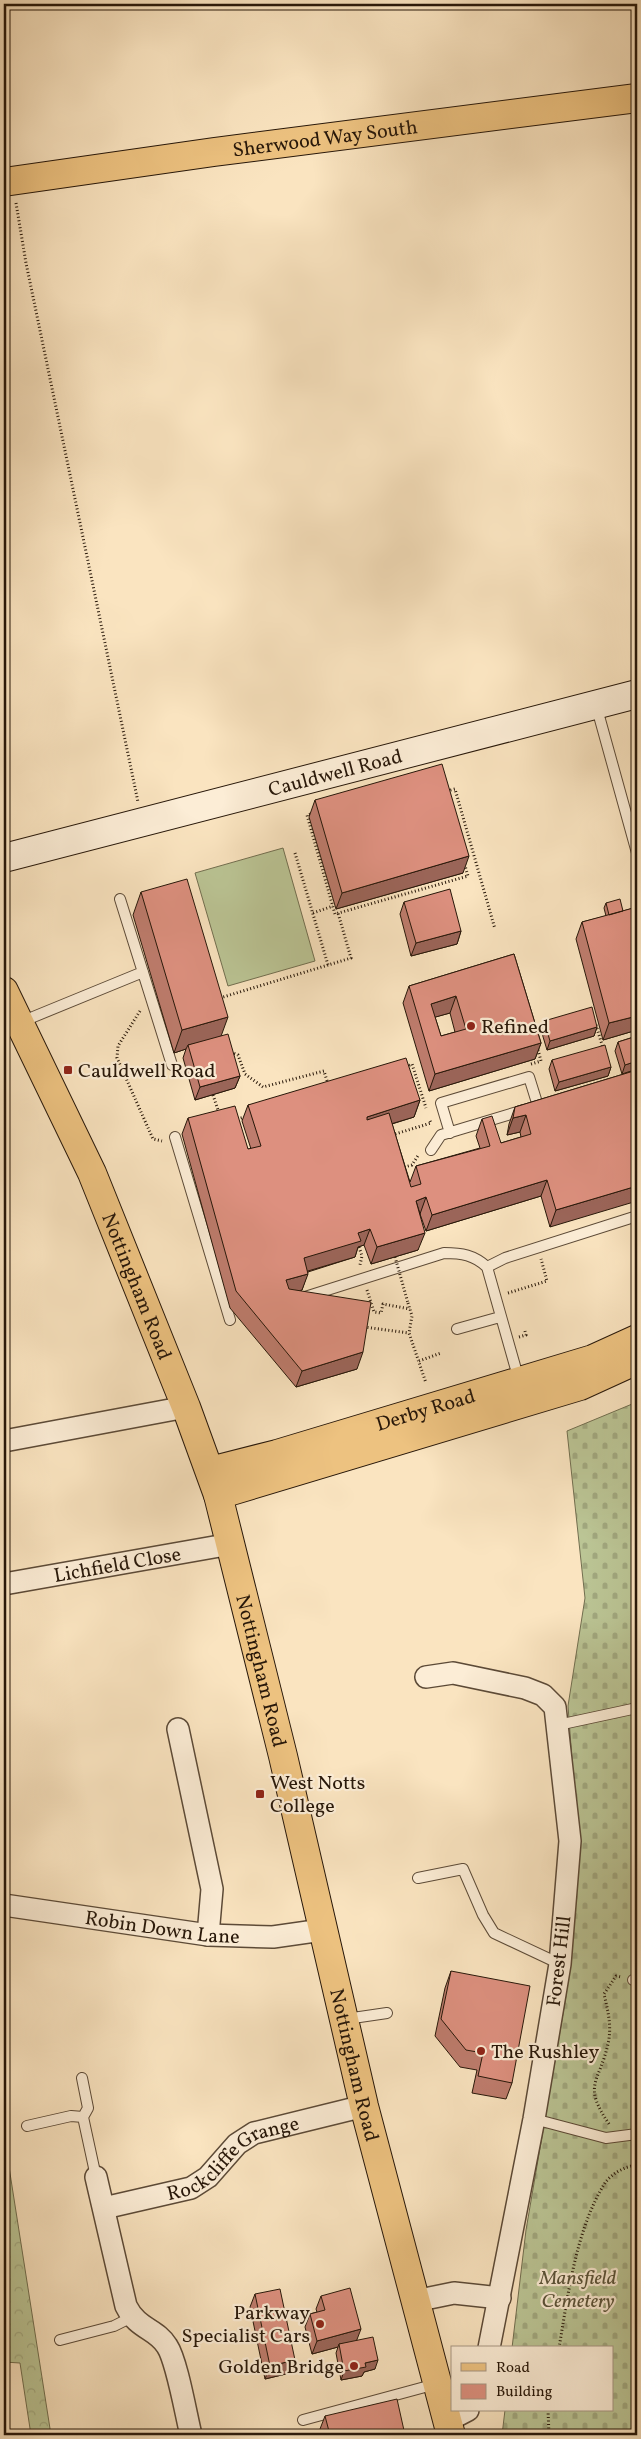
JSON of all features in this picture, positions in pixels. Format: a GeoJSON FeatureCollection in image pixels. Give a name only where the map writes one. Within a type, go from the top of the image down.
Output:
{"type":"FeatureCollection","features":[{"type":"Feature","properties":{"kind":"main road","name":"Sherwood Way South"},"geometry":{"type":"LineString","coordinates":[[9,182],[391,128],[637,98]]}},
{"type":"Feature","properties":{"kind":"main road","name":"Nottingham Road"},"geometry":{"type":"LineString","coordinates":[[4,991],[92,1173],[186,1407],[214,1483],[284,1756],[342,2020],[437,2384],[450,2427]]}},
{"type":"Feature","properties":{"kind":"main road","name":"Derby Road"},"geometry":{"type":"LineString","coordinates":[[214,1483],[277,1454],[593,1359],[637,1339]]}},
{"type":"Feature","properties":{"kind":"main road","name":"Derby Road"},"geometry":{"type":"LineString","coordinates":[[214,1483],[580,1386],[637,1360]]}},
{"type":"Feature","properties":{"kind":"street","name":"Cauldwell Road"},"geometry":{"type":"LineString","coordinates":[[4,858],[637,694]]}},
{"type":"Feature","properties":{"kind":"street"},"geometry":{"type":"LineString","coordinates":[[4,1440],[186,1407]]}},
{"type":"Feature","properties":{"kind":"street","name":"Lichfield Close"},"geometry":{"type":"LineString","coordinates":[[4,1584],[231,1544]]}},
{"type":"Feature","properties":{"kind":"street","name":"Forest Hill"},"geometry":{"type":"LineString","coordinates":[[426,1677],[453,1673],[525,1688],[543,1695],[555,1708],[570,1841],[560,1964],[534,2119],[489,2346]]}},
{"type":"Feature","properties":{"kind":"street"},"geometry":{"type":"LineString","coordinates":[[178,1729],[212,1889],[208,1936]]}},
{"type":"Feature","properties":{"kind":"street","name":"Robin Down Lane"},"geometry":{"type":"LineString","coordinates":[[4,1905],[208,1936],[273,1937],[322,1930]]}},
{"type":"Feature","properties":{"kind":"street","name":"Rockcliffe Grange"},"geometry":{"type":"LineString","coordinates":[[104,2208],[191,2188],[200,2183],[237,2144],[254,2133],[364,2106]]}},
{"type":"Feature","properties":{"kind":"street"},"geometry":{"type":"LineString","coordinates":[[96,2177],[126,2306],[139,2325],[160,2338],[171,2353],[191,2435]]}},
{"type":"Feature","properties":{"kind":"street"},"geometry":{"type":"LineString","coordinates":[[415,2301],[454,2293],[500,2298]]}},
{"type":"Feature","properties":{"kind":"lane"},"geometry":{"type":"LineString","coordinates":[[596,704],[637,853]]}},
{"type":"Feature","properties":{"kind":"lane"},"geometry":{"type":"LineString","coordinates":[[120,899],[172,1065]]}},
{"type":"Feature","properties":{"kind":"lane"},"geometry":{"type":"LineString","coordinates":[[20,1023],[143,972]]}},
{"type":"Feature","properties":{"kind":"lane"},"geometry":{"type":"LineString","coordinates":[[431,1150],[441,1135],[450,1133],[543,1105],[529,1077],[440,1103],[450,1133]]}},
{"type":"Feature","properties":{"kind":"lane"},"geometry":{"type":"LineString","coordinates":[[175,1137],[230,1320]]}},
{"type":"Feature","properties":{"kind":"lane"},"geometry":{"type":"LineString","coordinates":[[487,1267],[505,1258],[637,1216]]}},
{"type":"Feature","properties":{"kind":"lane"},"geometry":{"type":"LineString","coordinates":[[298,1299],[444,1253],[461,1253],[477,1258],[487,1267],[519,1381]]}},
{"type":"Feature","properties":{"kind":"lane"},"geometry":{"type":"LineString","coordinates":[[457,1329],[500,1317]]}},
{"type":"Feature","properties":{"kind":"lane"},"geometry":{"type":"LineString","coordinates":[[558,1725],[637,1708]]}},
{"type":"Feature","properties":{"kind":"lane"},"geometry":{"type":"LineString","coordinates":[[418,1878],[463,1869],[483,1915],[494,1933],[560,1964]]}},
{"type":"Feature","properties":{"kind":"lane"},"geometry":{"type":"LineString","coordinates":[[342,2020],[387,2013]]}},
{"type":"Feature","properties":{"kind":"lane"},"geometry":{"type":"LineString","coordinates":[[82,2078],[88,2108],[83,2117],[96,2177]]}},
{"type":"Feature","properties":{"kind":"lane"},"geometry":{"type":"LineString","coordinates":[[28,2126],[71,2116],[83,2117]]}},
{"type":"Feature","properties":{"kind":"lane"},"geometry":{"type":"LineString","coordinates":[[534,2119],[606,2138],[633,2135],[637,2144]]}},
{"type":"Feature","properties":{"kind":"lane"},"geometry":{"type":"LineString","coordinates":[[60,2340],[114,2326],[132,2317]]}},
{"type":"Feature","properties":{"kind":"lane"},"geometry":{"type":"LineString","coordinates":[[303,2420],[437,2384]]}},
{"type":"Feature","properties":{"kind":"path"},"geometry":{"type":"LineString","coordinates":[[4,136],[9,182],[142,823]]}},
{"type":"Feature","properties":{"kind":"path"},"geometry":{"type":"LineString","coordinates":[[440,777],[444,792],[468,876],[335,914],[307,815],[440,777]]}},
{"type":"Feature","properties":{"kind":"path"},"geometry":{"type":"LineString","coordinates":[[444,792],[455,789],[457,794],[495,929]]}},
{"type":"Feature","properties":{"kind":"path"},"geometry":{"type":"LineString","coordinates":[[457,794],[463,792]]}},
{"type":"Feature","properties":{"kind":"path"},"geometry":{"type":"LineString","coordinates":[[468,834],[474,833]]}},
{"type":"Feature","properties":{"kind":"path"},"geometry":{"type":"LineString","coordinates":[[295,852],[328,965]]}},
{"type":"Feature","properties":{"kind":"path"},"geometry":{"type":"LineString","coordinates":[[481,877],[486,875]]}},
{"type":"Feature","properties":{"kind":"path"},"geometry":{"type":"LineString","coordinates":[[312,913],[333,906]]}},
{"type":"Feature","properties":{"kind":"path"},"geometry":{"type":"LineString","coordinates":[[214,1000],[351,958],[338,913]]}},
{"type":"Feature","properties":{"kind":"path"},"geometry":{"type":"LineString","coordinates":[[150,994],[118,1046],[117,1058],[153,1139],[161,1141],[175,1137]]}},
{"type":"Feature","properties":{"kind":"path"},"geometry":{"type":"LineString","coordinates":[[594,1018],[605,1055]]}},
{"type":"Feature","properties":{"kind":"path"},"geometry":{"type":"LineString","coordinates":[[534,1036],[530,1028],[549,1022]]}},
{"type":"Feature","properties":{"kind":"path"},"geometry":{"type":"LineString","coordinates":[[525,1066],[541,1061],[537,1044]]}},
{"type":"Feature","properties":{"kind":"path"},"geometry":{"type":"LineString","coordinates":[[229,1047],[230,1052],[238,1055],[245,1074],[263,1087],[324,1071],[330,1090]]}},
{"type":"Feature","properties":{"kind":"path"},"geometry":{"type":"LineString","coordinates":[[392,1144],[389,1136],[431,1123],[412,1064],[404,1068]]}},
{"type":"Feature","properties":{"kind":"path"},"geometry":{"type":"LineString","coordinates":[[422,1096],[431,1093]]}},
{"type":"Feature","properties":{"kind":"path"},"geometry":{"type":"LineString","coordinates":[[213,1095],[221,1122]]}},
{"type":"Feature","properties":{"kind":"path"},"geometry":{"type":"LineString","coordinates":[[228,1120],[251,1115]]}},
{"type":"Feature","properties":{"kind":"path"},"geometry":{"type":"LineString","coordinates":[[397,1160],[402,1175]]}},
{"type":"Feature","properties":{"kind":"path"},"geometry":{"type":"LineString","coordinates":[[400,1168],[410,1165]]}},
{"type":"Feature","properties":{"kind":"path"},"geometry":{"type":"LineString","coordinates":[[359,1247],[362,1256],[362,1271]]}},
{"type":"Feature","properties":{"kind":"path"},"geometry":{"type":"LineString","coordinates":[[495,1296],[547,1281],[539,1255],[545,1253]]}},
{"type":"Feature","properties":{"kind":"path"},"geometry":{"type":"LineString","coordinates":[[395,1257],[412,1316],[409,1333],[426,1383]]}},
{"type":"Feature","properties":{"kind":"path"},"geometry":{"type":"LineString","coordinates":[[369,1294],[374,1312],[381,1313],[383,1304],[410,1309]]}},
{"type":"Feature","properties":{"kind":"path"},"geometry":{"type":"LineString","coordinates":[[364,1326],[409,1333]]}},
{"type":"Feature","properties":{"kind":"path"},"geometry":{"type":"LineString","coordinates":[[419,1361],[442,1354]]}},
{"type":"Feature","properties":{"kind":"path"},"geometry":{"type":"LineString","coordinates":[[618,2137],[596,2104],[593,2084],[608,2044],[610,2020],[604,1994],[616,1976],[635,1980]]}},
{"type":"Feature","properties":{"kind":"path"},"geometry":{"type":"LineString","coordinates":[[558,2346],[566,2302],[585,2226],[606,2182],[626,2166],[637,2165]]}},
{"type":"Feature","properties":{"kind":"path"},"geometry":{"type":"LineString","coordinates":[[548,2412],[549,2435]]}},
{"type":"Feature","properties":{"kind":"green space"},"geometry":{"type":"Polygon","coordinates":[[[283,848],[315,961],[228,986],[195,873],[283,848]]]}},
{"type":"Feature","properties":{"kind":"green space","name":"Mansfield Cemetery"},"geometry":{"type":"Polygon","coordinates":[[[637,1402],[637,2435],[502,2435],[505,2412],[614,2412],[614,2346],[512,2346],[526,2230],[566,1996],[578,1841],[568,1706],[585,1598],[567,1431],[637,1402]]]}},
{"type":"Feature","properties":{"kind":"green space"},"geometry":{"type":"Polygon","coordinates":[[[4,2135],[51,2435],[31,2435],[20,2363],[4,2362],[4,2135]]]}},
{"type":"Feature","properties":{"kind":"building"},"geometry":{"type":"Polygon","coordinates":[[[442,764],[469,856],[342,893],[315,800],[442,764]]]}},
{"type":"Feature","properties":{"kind":"building"},"geometry":{"type":"Polygon","coordinates":[[[187,879],[228,1017],[182,1030],[141,892],[187,879]]]}},
{"type":"Feature","properties":{"kind":"building"},"geometry":{"type":"Polygon","coordinates":[[[450,889],[461,931],[416,943],[404,902],[450,889]]]}},
{"type":"Feature","properties":{"kind":"building"},"geometry":{"type":"Polygon","coordinates":[[[620,899],[623,911],[609,915],[606,903],[620,899]]]}},
{"type":"Feature","properties":{"kind":"building"},"geometry":{"type":"Polygon","coordinates":[[[637,907],[637,1016],[609,1023],[582,922],[637,907]]]}},
{"type":"Feature","properties":{"kind":"building"},"geometry":{"type":"Polygon","coordinates":[[[514,954],[541,1043],[435,1074],[409,986],[514,954]],[[456,996],[431,1004],[441,1036],[466,1029],[456,996]]]}},
{"type":"Feature","properties":{"kind":"building"},"geometry":{"type":"Polygon","coordinates":[[[592,1007],[597,1027],[550,1041],[544,1021],[592,1007]]]}},
{"type":"Feature","properties":{"kind":"building"},"geometry":{"type":"Polygon","coordinates":[[[228,1034],[240,1076],[200,1087],[188,1045],[228,1034]]]}},
{"type":"Feature","properties":{"kind":"building"},"geometry":{"type":"Polygon","coordinates":[[[637,1036],[637,1061],[625,1065],[618,1042],[637,1036]]]}},
{"type":"Feature","properties":{"kind":"building"},"geometry":{"type":"Polygon","coordinates":[[[605,1045],[611,1067],[559,1082],[552,1060],[605,1045]]]}},
{"type":"Feature","properties":{"kind":"building"},"geometry":{"type":"Polygon","coordinates":[[[406,1058],[420,1100],[367,1117],[367,1120],[389,1113],[411,1187],[421,1184],[416,1166],[490,1146],[482,1119],[492,1116],[501,1143],[531,1134],[526,1115],[513,1118],[515,1107],[637,1070],[637,1186],[556,1210],[547,1180],[432,1215],[426,1197],[416,1201],[425,1233],[377,1247],[370,1229],[358,1233],[361,1241],[304,1258],[308,1274],[286,1280],[289,1289],[371,1302],[363,1352],[302,1371],[236,1291],[188,1118],[235,1106],[248,1149],[261,1146],[248,1105],[406,1058]]]}},
{"type":"Feature","properties":{"kind":"building","name":"The Rushley"},"geometry":{"type":"Polygon","coordinates":[[[451,1971],[530,1986],[512,2083],[478,2076],[483,2053],[466,2050],[441,2019],[451,1971]]]}},
{"type":"Feature","properties":{"kind":"building"},"geometry":{"type":"Polygon","coordinates":[[[350,2288],[361,2329],[317,2341],[310,2314],[325,2310],[321,2296],[350,2288]]]}},
{"type":"Feature","properties":{"kind":"building"},"geometry":{"type":"Polygon","coordinates":[[[280,2289],[295,2360],[270,2366],[255,2294],[280,2289]]]}},
{"type":"Feature","properties":{"kind":"building"},"geometry":{"type":"Polygon","coordinates":[[[373,2337],[378,2360],[365,2363],[366,2367],[344,2371],[339,2344],[373,2337]]]}},
{"type":"Feature","properties":{"kind":"building"},"geometry":{"type":"Polygon","coordinates":[[[397,2399],[405,2435],[330,2435],[325,2416],[397,2399]]]}},
{"type":"Feature","properties":{"kind":"place","name":"Refined"},"geometry":{"type":"Point","coordinates":[471,1026]}},
{"type":"Feature","properties":{"kind":"place","name":"Cauldwell Road"},"geometry":{"type":"Point","coordinates":[68,1070]}},
{"type":"Feature","properties":{"kind":"place","name":"West Notts College"},"geometry":{"type":"Point","coordinates":[260,1794]}},
{"type":"Feature","properties":{"kind":"place","name":"The Rushley"},"geometry":{"type":"Point","coordinates":[481,2051]}},
{"type":"Feature","properties":{"kind":"place","name":"Parkway Specialist Cars"},"geometry":{"type":"Point","coordinates":[320,2324]}},
{"type":"Feature","properties":{"kind":"place","name":"Golden Bridge"},"geometry":{"type":"Point","coordinates":[354,2366]}}]}
